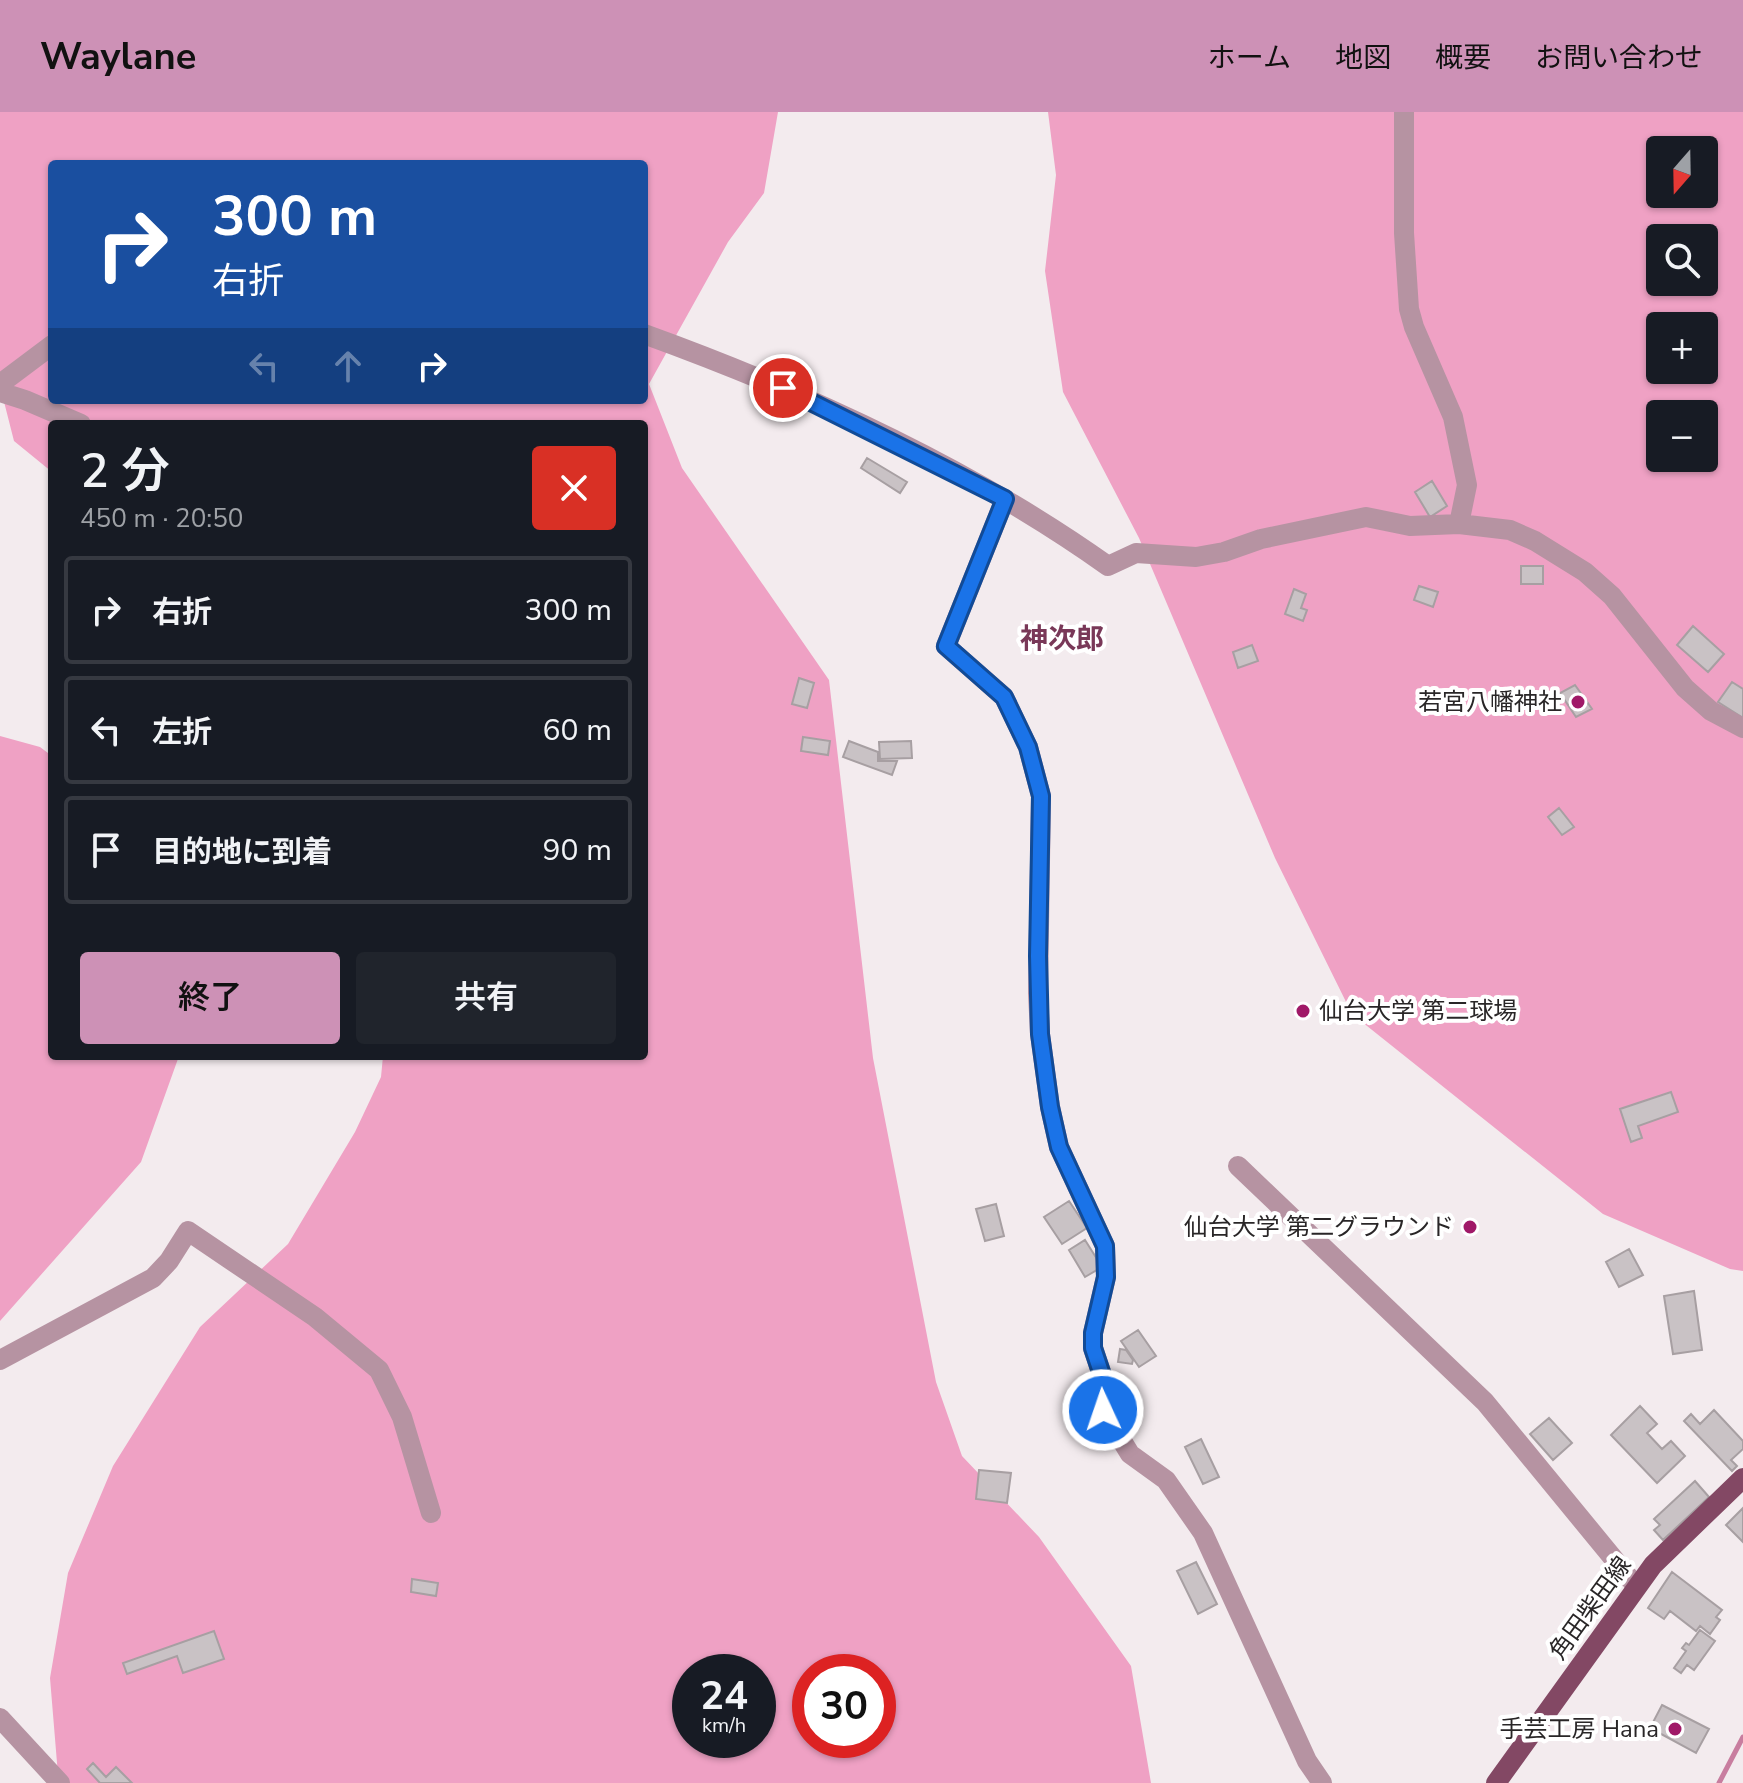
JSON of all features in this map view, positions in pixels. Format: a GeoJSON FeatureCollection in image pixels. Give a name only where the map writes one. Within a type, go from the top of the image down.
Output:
{"type":"FeatureCollection","features":[{"type":"Feature","properties":{"kind":"main road","name":"角田柴田線"},"geometry":{"type":"LineString","coordinates":[[1496,1783],[1653,1565],[1743,1478]]}},
{"type":"Feature","properties":{"kind":"street"},"geometry":{"type":"LineString","coordinates":[[1404,112],[1408,296],[1414,327],[1453,417],[1467,485],[1459,524]]}},
{"type":"Feature","properties":{"kind":"street"},"geometry":{"type":"LineString","coordinates":[[648,336],[783,388],[1005,499],[1054,528],[1108,566],[1136,553],[1196,557],[1224,552],[1261,539],[1366,517],[1410,526],[1459,524],[1510,530],[1535,541],[1585,572],[1612,596],[1685,688],[1711,711],[1743,728]]}},
{"type":"Feature","properties":{"kind":"street"},"geometry":{"type":"LineString","coordinates":[[0,384],[48,348]]}},
{"type":"Feature","properties":{"kind":"street"},"geometry":{"type":"LineString","coordinates":[[0,392],[72,420]]}},
{"type":"Feature","properties":{"kind":"street"},"geometry":{"type":"LineString","coordinates":[[1005,499],[946,646],[1004,697],[1028,747],[1041,796],[1040,1034],[1059,1147],[1105,1246],[1106,1277],[1093,1333],[1093,1348],[1105,1384],[1103,1410],[1130,1454],[1166,1480],[1203,1533],[1301,1749],[1322,1783]]}},
{"type":"Feature","properties":{"kind":"street"},"geometry":{"type":"LineString","coordinates":[[1238,1166],[1485,1402],[1636,1586]]}},
{"type":"Feature","properties":{"kind":"street"},"geometry":{"type":"LineString","coordinates":[[0,1360],[153,1278],[169,1261],[188,1231],[315,1317],[379,1370],[402,1417],[431,1513]]}},
{"type":"Feature","properties":{"kind":"street"},"geometry":{"type":"LineString","coordinates":[[0,1718],[60,1783]]}},
{"type":"Feature","properties":{"kind":"shaded area"},"geometry":{"type":"Polygon","coordinates":[[[0,112],[778,112],[764,193],[728,242],[649,384],[682,468],[829,680],[873,1058],[936,1382],[962,1456],[1039,1537],[1131,1666],[1151,1783],[62,1783],[58,1775],[50,1678],[68,1573],[113,1466],[200,1327],[288,1244],[355,1132],[381,1077],[383,1060],[648,1060],[648,420],[48,420],[48,469],[14,441],[0,386],[0,112]]]}},
{"type":"Feature","properties":{"kind":"shaded area"},"geometry":{"type":"Polygon","coordinates":[[[1048,112],[1743,112],[1743,1271],[1730,1269],[1603,1214],[1352,1014],[1275,858],[1139,538],[1063,392],[1045,271],[1056,175],[1048,112]]]}},
{"type":"Feature","properties":{"kind":"shaded area"},"geometry":{"type":"Polygon","coordinates":[[[0,736],[40,747],[48,753],[48,1060],[178,1060],[141,1162],[0,1321],[0,736]]]}},
{"type":"Feature","properties":{"kind":"building"},"geometry":{"type":"Polygon","coordinates":[[[867,458],[907,482],[900,493],[861,468],[867,458]]]}},
{"type":"Feature","properties":{"kind":"building"},"geometry":{"type":"Polygon","coordinates":[[[1432,481],[1447,506],[1430,517],[1415,492],[1432,481]]]}},
{"type":"Feature","properties":{"kind":"building"},"geometry":{"type":"Polygon","coordinates":[[[1521,566],[1543,566],[1543,584],[1521,584],[1521,566]]]}},
{"type":"Feature","properties":{"kind":"building"},"geometry":{"type":"Polygon","coordinates":[[[1419,586],[1438,592],[1433,607],[1414,600],[1419,586]]]}},
{"type":"Feature","properties":{"kind":"building"},"geometry":{"type":"Polygon","coordinates":[[[1294,589],[1306,594],[1301,608],[1307,610],[1303,621],[1285,614],[1294,589]]]}},
{"type":"Feature","properties":{"kind":"building"},"geometry":{"type":"Polygon","coordinates":[[[1693,626],[1724,654],[1708,672],[1677,645],[1693,626]]]}},
{"type":"Feature","properties":{"kind":"building"},"geometry":{"type":"Polygon","coordinates":[[[1252,645],[1258,661],[1238,668],[1233,652],[1252,645]]]}},
{"type":"Feature","properties":{"kind":"building"},"geometry":{"type":"Polygon","coordinates":[[[799,678],[814,683],[807,708],[792,704],[799,678]]]}},
{"type":"Feature","properties":{"kind":"building"},"geometry":{"type":"Polygon","coordinates":[[[1732,682],[1743,689],[1743,718],[1718,702],[1732,682]]]}},
{"type":"Feature","properties":{"kind":"building"},"geometry":{"type":"Polygon","coordinates":[[[1575,685],[1592,709],[1576,717],[1560,693],[1575,685]]]}},
{"type":"Feature","properties":{"kind":"building"},"geometry":{"type":"Polygon","coordinates":[[[803,737],[830,741],[828,755],[801,751],[803,737]]]}},
{"type":"Feature","properties":{"kind":"building"},"geometry":{"type":"Polygon","coordinates":[[[849,741],[878,752],[878,761],[897,761],[892,775],[843,757],[849,741]]]}},
{"type":"Feature","properties":{"kind":"building"},"geometry":{"type":"Polygon","coordinates":[[[911,741],[912,758],[880,759],[879,742],[911,741]]]}},
{"type":"Feature","properties":{"kind":"building"},"geometry":{"type":"Polygon","coordinates":[[[1559,808],[1574,827],[1562,835],[1548,817],[1559,808]]]}},
{"type":"Feature","properties":{"kind":"building"},"geometry":{"type":"Polygon","coordinates":[[[1671,1092],[1678,1112],[1638,1126],[1642,1138],[1631,1142],[1620,1109],[1671,1092]]]}},
{"type":"Feature","properties":{"kind":"building"},"geometry":{"type":"Polygon","coordinates":[[[1069,1201],[1087,1228],[1062,1244],[1044,1217],[1069,1201]]]}},
{"type":"Feature","properties":{"kind":"building"},"geometry":{"type":"Polygon","coordinates":[[[996,1204],[1004,1236],[985,1241],[976,1209],[996,1204]]]}},
{"type":"Feature","properties":{"kind":"building"},"geometry":{"type":"Polygon","coordinates":[[[1085,1240],[1102,1267],[1085,1277],[1069,1250],[1085,1240]]]}},
{"type":"Feature","properties":{"kind":"building"},"geometry":{"type":"Polygon","coordinates":[[[1629,1249],[1643,1275],[1619,1287],[1606,1262],[1629,1249]]]}},
{"type":"Feature","properties":{"kind":"building"},"geometry":{"type":"Polygon","coordinates":[[[1694,1291],[1702,1350],[1673,1354],[1664,1296],[1694,1291]]]}},
{"type":"Feature","properties":{"kind":"building"},"geometry":{"type":"Polygon","coordinates":[[[1138,1330],[1156,1356],[1139,1367],[1121,1341],[1138,1330]]]}},
{"type":"Feature","properties":{"kind":"building"},"geometry":{"type":"Polygon","coordinates":[[[1120,1349],[1126,1350],[1133,1360],[1132,1364],[1118,1362],[1120,1349]]]}},
{"type":"Feature","properties":{"kind":"building"},"geometry":{"type":"Polygon","coordinates":[[[1120,1396],[1132,1419],[1124,1423],[1112,1400],[1120,1396]]]}},
{"type":"Feature","properties":{"kind":"building"},"geometry":{"type":"Polygon","coordinates":[[[1640,1406],[1657,1424],[1647,1433],[1662,1449],[1671,1441],[1685,1456],[1657,1483],[1611,1435],[1640,1406]]]}},
{"type":"Feature","properties":{"kind":"building"},"geometry":{"type":"Polygon","coordinates":[[[1714,1410],[1743,1441],[1743,1449],[1731,1460],[1737,1466],[1732,1471],[1684,1421],[1691,1414],[1700,1424],[1714,1410]]]}},
{"type":"Feature","properties":{"kind":"building"},"geometry":{"type":"Polygon","coordinates":[[[1549,1418],[1572,1443],[1553,1460],[1530,1434],[1549,1418]]]}},
{"type":"Feature","properties":{"kind":"building"},"geometry":{"type":"Polygon","coordinates":[[[1201,1439],[1219,1477],[1203,1484],[1185,1447],[1201,1439]]]}},
{"type":"Feature","properties":{"kind":"building"},"geometry":{"type":"Polygon","coordinates":[[[979,1470],[1011,1473],[1007,1503],[976,1499],[979,1470]]]}},
{"type":"Feature","properties":{"kind":"building"},"geometry":{"type":"Polygon","coordinates":[[[1695,1481],[1709,1497],[1663,1540],[1654,1530],[1660,1525],[1654,1519],[1695,1481]]]}},
{"type":"Feature","properties":{"kind":"building"},"geometry":{"type":"Polygon","coordinates":[[[1743,1508],[1743,1542],[1726,1525],[1743,1508]]]}},
{"type":"Feature","properties":{"kind":"building"},"geometry":{"type":"Polygon","coordinates":[[[1196,1562],[1217,1604],[1198,1614],[1177,1571],[1196,1562]]]}},
{"type":"Feature","properties":{"kind":"building"},"geometry":{"type":"Polygon","coordinates":[[[1672,1572],[1722,1610],[1716,1617],[1720,1620],[1710,1634],[1700,1626],[1696,1631],[1670,1611],[1664,1619],[1648,1608],[1672,1572]]]}},
{"type":"Feature","properties":{"kind":"building"},"geometry":{"type":"Polygon","coordinates":[[[412,1579],[438,1583],[436,1596],[411,1592],[412,1579]]]}},
{"type":"Feature","properties":{"kind":"building"},"geometry":{"type":"Polygon","coordinates":[[[1700,1630],[1715,1641],[1694,1670],[1687,1665],[1681,1673],[1674,1668],[1686,1651],[1682,1648],[1686,1643],[1689,1645],[1700,1630]]]}},
{"type":"Feature","properties":{"kind":"building"},"geometry":{"type":"Polygon","coordinates":[[[214,1631],[224,1659],[183,1673],[177,1656],[127,1674],[123,1663],[214,1631]]]}},
{"type":"Feature","properties":{"kind":"building"},"geometry":{"type":"Polygon","coordinates":[[[1662,1705],[1709,1729],[1696,1753],[1650,1728],[1662,1705]]]}},
{"type":"Feature","properties":{"kind":"building"},"geometry":{"type":"Polygon","coordinates":[[[93,1763],[106,1777],[116,1767],[132,1783],[100,1783],[87,1769],[93,1763]]]}},
{"type":"Feature","properties":{"kind":"waterway"},"geometry":{"type":"LineString","coordinates":[[1719,1783],[1743,1737]]}},
{"type":"Feature","properties":{"kind":"place","name":"若宮八幡神社"},"geometry":{"type":"Point","coordinates":[1578,702]}},
{"type":"Feature","properties":{"kind":"place","name":"仙台大学 第二球場"},"geometry":{"type":"Point","coordinates":[1303,1011]}},
{"type":"Feature","properties":{"kind":"place","name":"仙台大学 第二グラウンド"},"geometry":{"type":"Point","coordinates":[1470,1227]}},
{"type":"Feature","properties":{"kind":"place","name":"手芸工房 Hana"},"geometry":{"type":"Point","coordinates":[1675,1729]}},
{"type":"Feature","properties":{"kind":"district","name":"神次郎"},"geometry":{"type":"Point","coordinates":[1062,638]}},
{"type":"Feature","properties":{"kind":"route"},"geometry":{"type":"LineString","coordinates":[[783,388],[1005,499],[946,646],[1004,697],[1028,747],[1041,796],[1040,1034],[1059,1147],[1105,1246],[1106,1277],[1093,1333],[1093,1348],[1105,1384],[1103,1410]]}}]}
